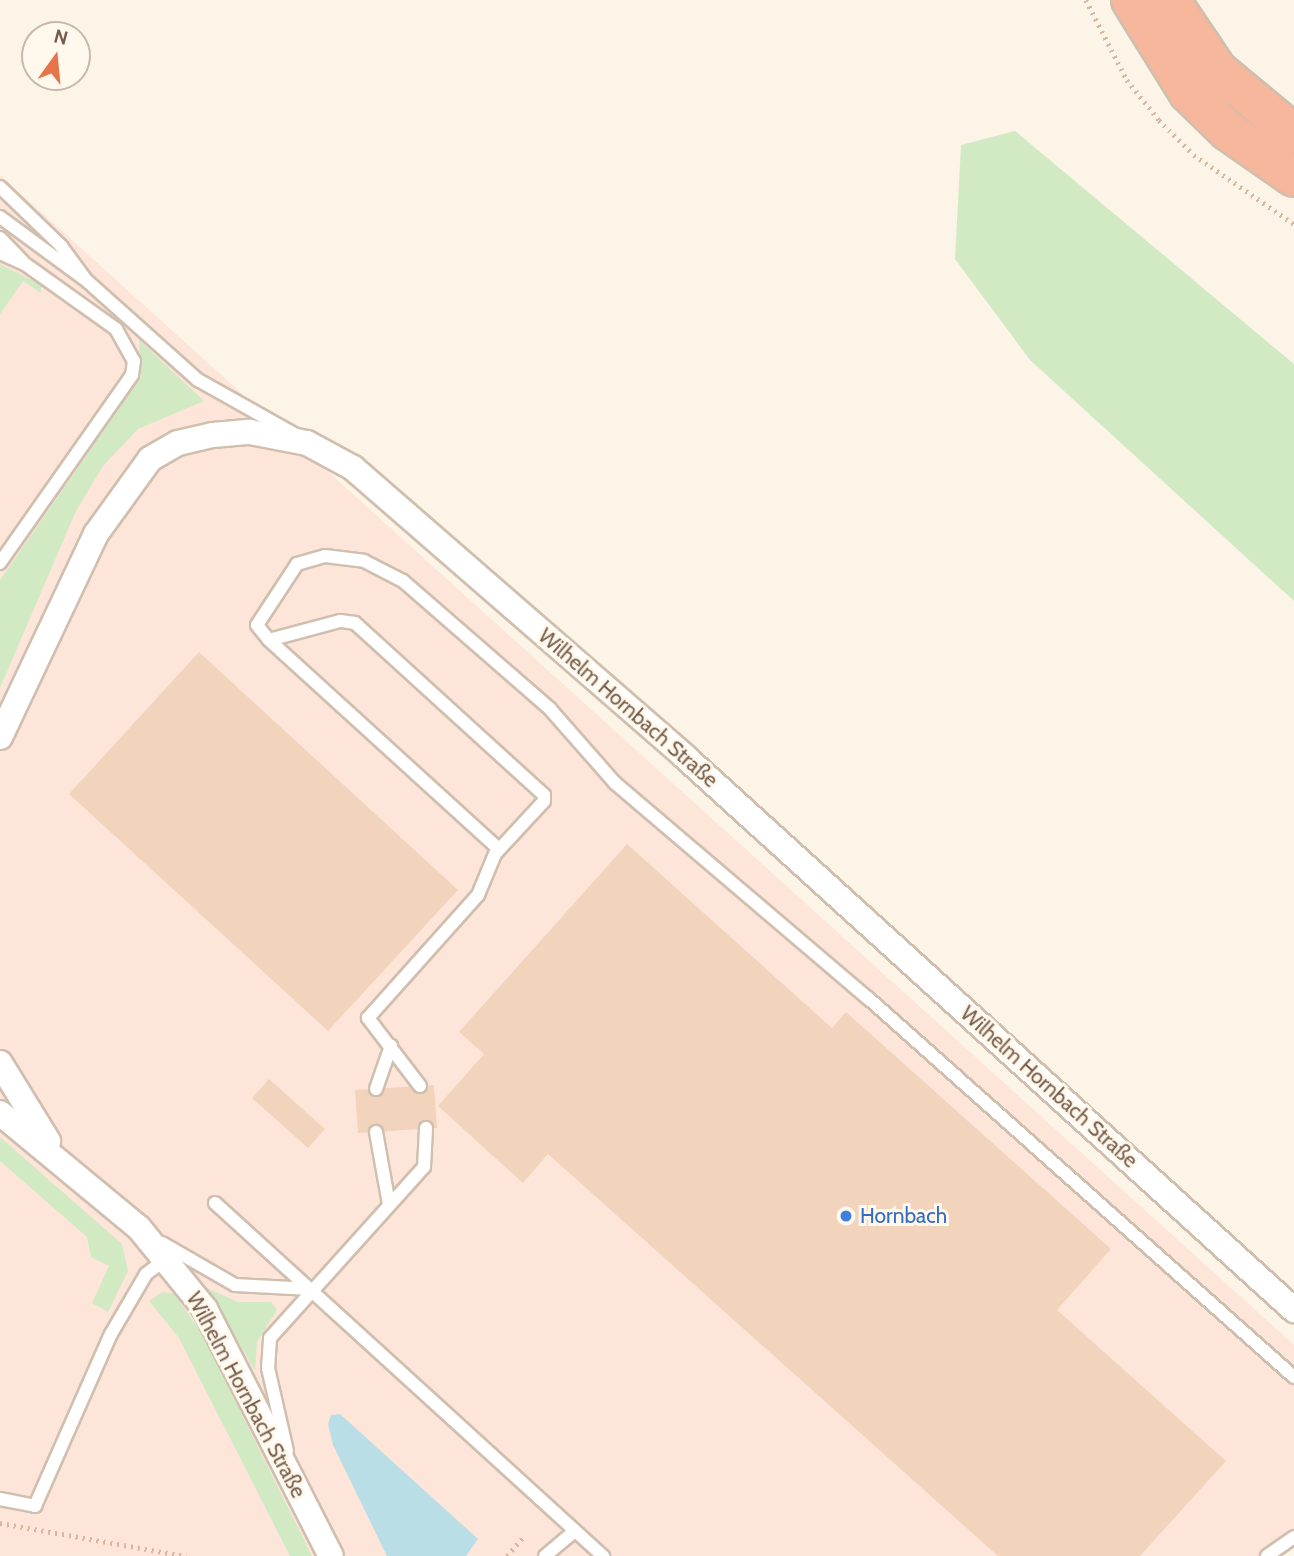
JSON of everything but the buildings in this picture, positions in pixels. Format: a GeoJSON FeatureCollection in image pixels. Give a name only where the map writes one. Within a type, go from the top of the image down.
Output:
{"type":"FeatureCollection","features":[{"type":"Feature","properties":{"kind":"highway"},"geometry":{"type":"LineString","coordinates":[[1131,0],[1189,93],[1228,131],[1294,177]]}},
{"type":"Feature","properties":{"kind":"highway"},"geometry":{"type":"LineString","coordinates":[[1170,0],[1217,69],[1294,134]]}},
{"type":"Feature","properties":{"kind":"street","name":"Wilhelm Hornbach Straße"},"geometry":{"type":"LineString","coordinates":[[0,737],[96,534],[150,459],[178,443],[213,435],[250,432],[307,443],[354,468],[685,757],[1294,1310]]}},
{"type":"Feature","properties":{"kind":"street","name":"Wilhelm Hornbach Straße"},"geometry":{"type":"LineString","coordinates":[[0,1063],[57,1156]]}},
{"type":"Feature","properties":{"kind":"street","name":"Wilhelm Hornbach Straße"},"geometry":{"type":"LineString","coordinates":[[2,1112],[139,1228],[167,1258],[205,1309],[331,1556]]}},
{"type":"Feature","properties":{"kind":"lane"},"geometry":{"type":"LineString","coordinates":[[0,187],[86,280],[198,380],[307,443]]}},
{"type":"Feature","properties":{"kind":"lane"},"geometry":{"type":"LineString","coordinates":[[0,217],[61,267],[86,280]]}},
{"type":"Feature","properties":{"kind":"lane"},"geometry":{"type":"LineString","coordinates":[[0,238],[25,264],[116,329],[134,360],[132,375],[0,563]]}},
{"type":"Feature","properties":{"kind":"lane"},"geometry":{"type":"LineString","coordinates":[[0,253],[25,264]]}},
{"type":"Feature","properties":{"kind":"lane"},"geometry":{"type":"LineString","coordinates":[[499,849],[268,640],[257,625],[297,564],[325,556],[363,561],[403,581],[550,709],[615,783],[868,998],[1294,1377]]}},
{"type":"Feature","properties":{"kind":"lane"},"geometry":{"type":"LineString","coordinates":[[268,640],[340,621],[355,623],[544,795],[544,801],[499,849],[478,895],[369,1014],[371,1027],[391,1046],[420,1086]]}},
{"type":"Feature","properties":{"kind":"lane"},"geometry":{"type":"LineString","coordinates":[[376,1089],[391,1046]]}},
{"type":"Feature","properties":{"kind":"lane"},"geometry":{"type":"LineString","coordinates":[[293,1478],[268,1368],[270,1338],[311,1289],[424,1167],[426,1128]]}},
{"type":"Feature","properties":{"kind":"lane"},"geometry":{"type":"LineString","coordinates":[[376,1132],[389,1204]]}},
{"type":"Feature","properties":{"kind":"lane"},"geometry":{"type":"LineString","coordinates":[[215,1203],[603,1556]]}},
{"type":"Feature","properties":{"kind":"lane"},"geometry":{"type":"LineString","coordinates":[[139,1228],[235,1285],[311,1289]]}},
{"type":"Feature","properties":{"kind":"lane"},"geometry":{"type":"LineString","coordinates":[[0,1499],[35,1506],[111,1334],[146,1274],[167,1258]]}},
{"type":"Feature","properties":{"kind":"lane"},"geometry":{"type":"LineString","coordinates":[[545,1556],[575,1531]]}},
{"type":"Feature","properties":{"kind":"lane"},"geometry":{"type":"LineString","coordinates":[[1267,1556],[1294,1536]]}},
{"type":"Feature","properties":{"kind":"path"},"geometry":{"type":"LineString","coordinates":[[0,1523],[186,1556]]}},
{"type":"Feature","properties":{"kind":"path"},"geometry":{"type":"LineString","coordinates":[[507,1556],[523,1537]]}},
{"type":"Feature","properties":{"kind":"shaded area"},"geometry":{"type":"Polygon","coordinates":[[[0,175],[1294,1345],[1294,1547],[1281,1556],[0,1556],[0,175]]]}},
{"type":"Feature","properties":{"kind":"green space"},"geometry":{"type":"Polygon","coordinates":[[[1015,131],[1294,364],[1294,601],[1030,360],[955,259],[961,145],[1015,131]]]}},
{"type":"Feature","properties":{"kind":"green space"},"geometry":{"type":"Polygon","coordinates":[[[0,264],[41,285],[41,293],[23,281],[0,314],[0,264]]]}},
{"type":"Feature","properties":{"kind":"green space"},"geometry":{"type":"Polygon","coordinates":[[[139,340],[204,401],[138,429],[103,466],[76,511],[0,688],[0,580],[141,377],[139,340]]]}},
{"type":"Feature","properties":{"kind":"green space"},"geometry":{"type":"Polygon","coordinates":[[[0,1137],[122,1244],[128,1271],[108,1312],[92,1303],[109,1266],[91,1257],[87,1237],[0,1161],[0,1137]]]}},
{"type":"Feature","properties":{"kind":"green space"},"geometry":{"type":"Polygon","coordinates":[[[207,1288],[238,1302],[271,1302],[277,1310],[257,1342],[255,1371],[207,1288]]]}},
{"type":"Feature","properties":{"kind":"green space"},"geometry":{"type":"Polygon","coordinates":[[[162,1292],[174,1294],[201,1332],[312,1556],[290,1556],[179,1338],[149,1301],[162,1292]]]}},
{"type":"Feature","properties":{"kind":"water"},"geometry":{"type":"Polygon","coordinates":[[[340,1414],[478,1539],[466,1556],[387,1556],[333,1445],[328,1424],[331,1415],[340,1414]]]}},
{"type":"Feature","properties":{"kind":"place","name":"Hornbach"},"geometry":{"type":"Point","coordinates":[846,1216]}}]}
